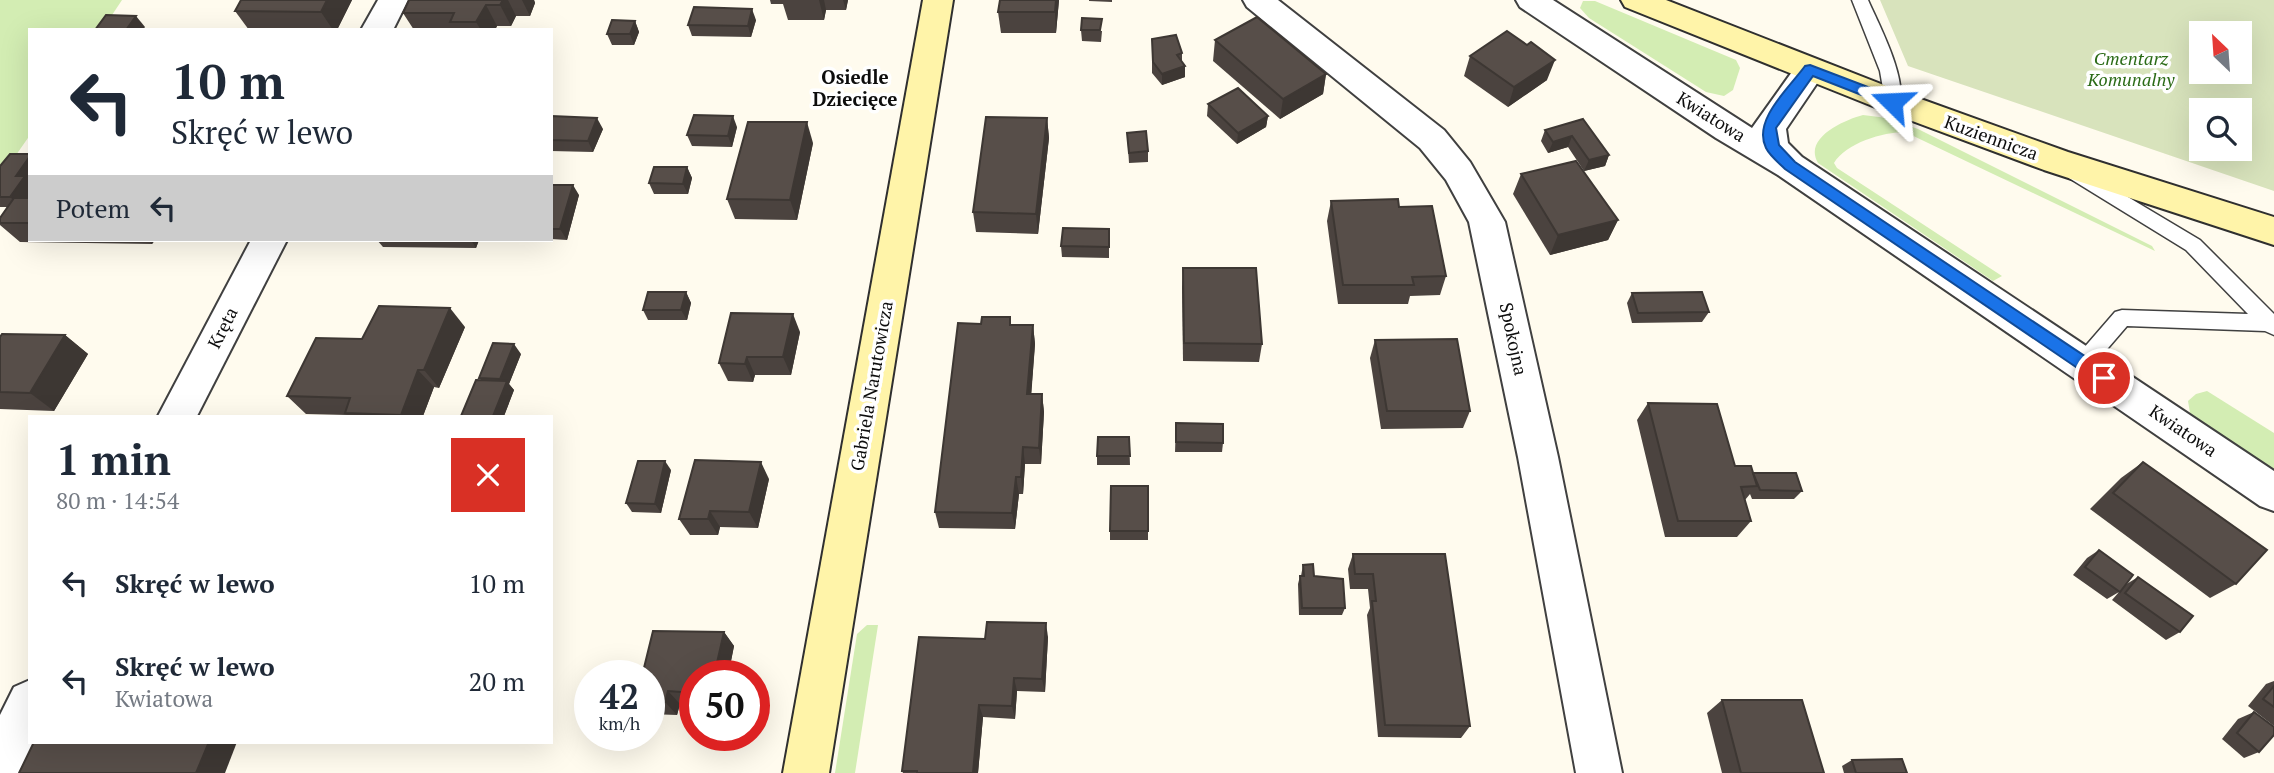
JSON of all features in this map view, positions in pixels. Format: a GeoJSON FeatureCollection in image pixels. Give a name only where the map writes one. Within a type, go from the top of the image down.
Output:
{"type":"FeatureCollection","features":[{"type":"Feature","properties":{"kind":"main road","name":"Gabriela Narutowicza"},"geometry":{"type":"LineString","coordinates":[[806,773],[938,0]]}},
{"type":"Feature","properties":{"kind":"main road","name":"Kuziennicza"},"geometry":{"type":"LineString","coordinates":[[1636,0],[1892,102],[2056,161],[2274,231]]}},
{"type":"Feature","properties":{"kind":"street"},"geometry":{"type":"LineString","coordinates":[[378,28],[393,0]]}},
{"type":"Feature","properties":{"kind":"street","name":"Spokojna"},"geometry":{"type":"LineString","coordinates":[[1258,0],[1432,139],[1458,171],[1487,222],[1538,457],[1599,773]]}},
{"type":"Feature","properties":{"kind":"street","name":"Kwiatowa"},"geometry":{"type":"LineString","coordinates":[[1531,0],[1790,166],[2274,493]]}},
{"type":"Feature","properties":{"kind":"street"},"geometry":{"type":"LineString","coordinates":[[1790,166],[1772,147],[1769,128],[1810,70]]}},
{"type":"Feature","properties":{"kind":"street","name":"Kręta"},"geometry":{"type":"LineString","coordinates":[[178,415],[268,242]]}},
{"type":"Feature","properties":{"kind":"street"},"geometry":{"type":"LineString","coordinates":[[0,763],[28,706]]}},
{"type":"Feature","properties":{"kind":"lane"},"geometry":{"type":"LineString","coordinates":[[1860,0],[1889,71],[1892,102]]}},
{"type":"Feature","properties":{"kind":"lane"},"geometry":{"type":"LineString","coordinates":[[2056,161],[2193,245],[2273,324]]}},
{"type":"Feature","properties":{"kind":"lane"},"geometry":{"type":"LineString","coordinates":[[2083,363],[2122,318],[2273,324]]}},
{"type":"Feature","properties":{"kind":"green space"},"geometry":{"type":"Polygon","coordinates":[[[0,0],[122,0],[103,28],[28,28],[28,138],[0,178],[0,0]]]}},
{"type":"Feature","properties":{"kind":"green space","name":"Cmentarz Komunalny"},"geometry":{"type":"Polygon","coordinates":[[[1880,0],[2274,0],[2274,191],[1908,66],[1880,0]]]}},
{"type":"Feature","properties":{"kind":"green space"},"geometry":{"type":"Polygon","coordinates":[[[1583,1],[1595,1],[1736,60],[1740,68],[1733,90],[1724,96],[1706,92],[1589,18],[1580,8],[1583,1]]]}},
{"type":"Feature","properties":{"kind":"green space"},"geometry":{"type":"Polygon","coordinates":[[[1863,115],[1887,118],[1918,129],[2152,246],[2155,251],[1905,132],[1886,134],[1856,144],[1834,163],[1837,168],[2002,276],[1993,281],[1818,163],[1815,154],[1821,138],[1836,126],[1863,115]]]}},
{"type":"Feature","properties":{"kind":"green space"},"geometry":{"type":"Polygon","coordinates":[[[2207,391],[2274,433],[2274,471],[2190,413],[2188,401],[2196,394],[2207,391]]]}},
{"type":"Feature","properties":{"kind":"green space"},"geometry":{"type":"Polygon","coordinates":[[[867,625],[878,625],[855,773],[835,773],[857,634],[867,625]]]}},
{"type":"Feature","properties":{"kind":"building"},"geometry":{"type":"Polygon","coordinates":[[[241,0],[327,0],[321,12],[235,11],[241,0]]]}},
{"type":"Feature","properties":{"kind":"building"},"geometry":{"type":"Polygon","coordinates":[[[409,0],[503,0],[500,5],[486,5],[476,22],[450,22],[454,13],[403,13],[409,0]]]}},
{"type":"Feature","properties":{"kind":"building"},"geometry":{"type":"Polygon","coordinates":[[[1000,0],[1056,0],[1055,12],[998,12],[1000,0]]]}},
{"type":"Feature","properties":{"kind":"building"},"geometry":{"type":"Polygon","coordinates":[[[694,7],[752,9],[748,26],[688,25],[694,7]]]}},
{"type":"Feature","properties":{"kind":"building"},"geometry":{"type":"Polygon","coordinates":[[[106,15],[136,16],[127,28],[96,28],[106,15]]]}},
{"type":"Feature","properties":{"kind":"building"},"geometry":{"type":"Polygon","coordinates":[[[1257,17],[1326,74],[1283,99],[1215,40],[1257,17]]]}},
{"type":"Feature","properties":{"kind":"building"},"geometry":{"type":"Polygon","coordinates":[[[1082,18],[1102,19],[1100,30],[1081,30],[1082,18]]]}},
{"type":"Feature","properties":{"kind":"building"},"geometry":{"type":"Polygon","coordinates":[[[612,20],[635,21],[630,34],[607,34],[612,20]]]}},
{"type":"Feature","properties":{"kind":"building"},"geometry":{"type":"Polygon","coordinates":[[[1507,31],[1527,45],[1531,42],[1555,60],[1514,87],[1470,56],[1507,31]]]}},
{"type":"Feature","properties":{"kind":"building"},"geometry":{"type":"Polygon","coordinates":[[[1176,35],[1182,53],[1177,55],[1185,66],[1162,74],[1153,62],[1152,39],[1176,35]]]}},
{"type":"Feature","properties":{"kind":"building"},"geometry":{"type":"Polygon","coordinates":[[[1238,88],[1268,116],[1238,133],[1208,104],[1238,88]]]}},
{"type":"Feature","properties":{"kind":"building"},"geometry":{"type":"Polygon","coordinates":[[[694,115],[733,116],[728,136],[687,135],[694,115]]]}},
{"type":"Feature","properties":{"kind":"building"},"geometry":{"type":"Polygon","coordinates":[[[553,116],[597,118],[588,141],[553,140],[553,116]]]}},
{"type":"Feature","properties":{"kind":"building"},"geometry":{"type":"Polygon","coordinates":[[[986,117],[1047,118],[1036,214],[973,212],[986,117]]]}},
{"type":"Feature","properties":{"kind":"building"},"geometry":{"type":"Polygon","coordinates":[[[1583,119],[1609,155],[1589,160],[1572,136],[1553,142],[1545,130],[1583,119]]]}},
{"type":"Feature","properties":{"kind":"building"},"geometry":{"type":"Polygon","coordinates":[[[748,122],[807,122],[790,200],[727,199],[748,122]]]}},
{"type":"Feature","properties":{"kind":"building"},"geometry":{"type":"Polygon","coordinates":[[[1146,131],[1148,151],[1129,153],[1127,133],[1146,131]]]}},
{"type":"Feature","properties":{"kind":"building"},"geometry":{"type":"Polygon","coordinates":[[[10,154],[28,154],[28,159],[16,176],[25,176],[10,197],[0,197],[0,166],[10,154]]]}},
{"type":"Feature","properties":{"kind":"building"},"geometry":{"type":"Polygon","coordinates":[[[1576,161],[1618,220],[1558,235],[1521,174],[1576,161]]]}},
{"type":"Feature","properties":{"kind":"building"},"geometry":{"type":"Polygon","coordinates":[[[654,167],[687,167],[683,184],[649,183],[654,167]]]}},
{"type":"Feature","properties":{"kind":"building"},"geometry":{"type":"Polygon","coordinates":[[[553,185],[573,185],[560,229],[553,229],[553,185]]]}},
{"type":"Feature","properties":{"kind":"building"},"geometry":{"type":"Polygon","coordinates":[[[14,198],[28,198],[28,223],[0,223],[0,218],[14,198]]]}},
{"type":"Feature","properties":{"kind":"building"},"geometry":{"type":"Polygon","coordinates":[[[1398,199],[1399,207],[1432,206],[1446,276],[1412,277],[1414,285],[1343,285],[1331,201],[1398,199]]]}},
{"type":"Feature","properties":{"kind":"building"},"geometry":{"type":"Polygon","coordinates":[[[1063,228],[1109,229],[1109,247],[1061,246],[1063,228]]]}},
{"type":"Feature","properties":{"kind":"building"},"geometry":{"type":"Polygon","coordinates":[[[1183,268],[1256,268],[1262,344],[1184,343],[1183,268]]]}},
{"type":"Feature","properties":{"kind":"building"},"geometry":{"type":"Polygon","coordinates":[[[648,292],[686,292],[681,310],[643,310],[648,292]]]}},
{"type":"Feature","properties":{"kind":"building"},"geometry":{"type":"Polygon","coordinates":[[[1702,292],[1709,312],[1638,313],[1632,293],[1702,292]]]}},
{"type":"Feature","properties":{"kind":"building"},"geometry":{"type":"Polygon","coordinates":[[[379,306],[450,308],[424,370],[418,370],[401,415],[345,413],[350,398],[287,396],[316,338],[362,339],[379,306]]]}},
{"type":"Feature","properties":{"kind":"building"},"geometry":{"type":"Polygon","coordinates":[[[731,313],[793,314],[783,357],[747,357],[745,364],[719,363],[731,313]]]}},
{"type":"Feature","properties":{"kind":"building"},"geometry":{"type":"Polygon","coordinates":[[[982,317],[1010,317],[1010,325],[1033,325],[1027,394],[1042,394],[1039,448],[1023,447],[1021,477],[1016,477],[1012,513],[935,512],[958,323],[981,324],[982,317]]]}},
{"type":"Feature","properties":{"kind":"building"},"geometry":{"type":"Polygon","coordinates":[[[2,334],[65,335],[30,393],[0,392],[2,334]]]}},
{"type":"Feature","properties":{"kind":"building"},"geometry":{"type":"Polygon","coordinates":[[[1457,339],[1470,411],[1387,411],[1375,340],[1457,339]]]}},
{"type":"Feature","properties":{"kind":"building"},"geometry":{"type":"Polygon","coordinates":[[[493,343],[514,344],[500,379],[479,378],[493,343]]]}},
{"type":"Feature","properties":{"kind":"building"},"geometry":{"type":"Polygon","coordinates":[[[476,380],[507,381],[493,415],[461,415],[476,380]]]}},
{"type":"Feature","properties":{"kind":"building"},"geometry":{"type":"Polygon","coordinates":[[[1648,403],[1717,404],[1735,466],[1751,466],[1757,486],[1741,487],[1751,521],[1678,521],[1648,403]]]}},
{"type":"Feature","properties":{"kind":"building"},"geometry":{"type":"Polygon","coordinates":[[[1176,423],[1223,424],[1223,443],[1176,442],[1176,423]]]}},
{"type":"Feature","properties":{"kind":"building"},"geometry":{"type":"Polygon","coordinates":[[[1098,437],[1129,437],[1130,456],[1097,456],[1098,437]]]}},
{"type":"Feature","properties":{"kind":"building"},"geometry":{"type":"Polygon","coordinates":[[[695,460],[761,462],[749,512],[710,511],[708,519],[679,519],[695,460]]]}},
{"type":"Feature","properties":{"kind":"building"},"geometry":{"type":"Polygon","coordinates":[[[638,461],[665,461],[655,504],[626,503],[638,461]]]}},
{"type":"Feature","properties":{"kind":"building"},"geometry":{"type":"Polygon","coordinates":[[[2143,462],[2267,550],[2236,584],[2113,493],[2143,462]]]}},
{"type":"Feature","properties":{"kind":"building"},"geometry":{"type":"Polygon","coordinates":[[[1753,473],[1796,473],[1802,491],[1760,490],[1753,473]]]}},
{"type":"Feature","properties":{"kind":"building"},"geometry":{"type":"Polygon","coordinates":[[[1111,486],[1148,486],[1148,531],[1110,531],[1111,486]]]}},
{"type":"Feature","properties":{"kind":"building"},"geometry":{"type":"Polygon","coordinates":[[[2099,550],[2133,575],[2120,592],[2085,567],[2099,550]]]}},
{"type":"Feature","properties":{"kind":"building"},"geometry":{"type":"Polygon","coordinates":[[[1353,554],[1445,554],[1470,726],[1385,725],[1372,601],[1376,601],[1373,574],[1355,574],[1353,554]]]}},
{"type":"Feature","properties":{"kind":"building"},"geometry":{"type":"Polygon","coordinates":[[[1313,564],[1314,576],[1343,579],[1345,608],[1302,608],[1300,576],[1304,576],[1303,565],[1313,564]]]}},
{"type":"Feature","properties":{"kind":"building"},"geometry":{"type":"Polygon","coordinates":[[[2138,577],[2193,616],[2180,632],[2125,593],[2138,577]]]}},
{"type":"Feature","properties":{"kind":"building"},"geometry":{"type":"Polygon","coordinates":[[[987,622],[1046,623],[1042,679],[1014,678],[1012,706],[979,705],[973,773],[902,771],[919,637],[985,639],[987,622]]]}},
{"type":"Feature","properties":{"kind":"building"},"geometry":{"type":"Polygon","coordinates":[[[653,631],[724,632],[718,660],[679,660],[679,692],[668,691],[665,702],[665,660],[646,660],[653,631]]]}},
{"type":"Feature","properties":{"kind":"building"},"geometry":{"type":"Polygon","coordinates":[[[2274,686],[2274,707],[2263,699],[2274,686]]]}},
{"type":"Feature","properties":{"kind":"building"},"geometry":{"type":"Polygon","coordinates":[[[1722,700],[1802,700],[1824,773],[1741,773],[1722,700]]]}},
{"type":"Feature","properties":{"kind":"building"},"geometry":{"type":"Polygon","coordinates":[[[2254,712],[2274,727],[2274,735],[2259,752],[2237,733],[2254,712]]]}},
{"type":"Feature","properties":{"kind":"building"},"geometry":{"type":"Polygon","coordinates":[[[33,744],[208,744],[196,773],[19,773],[33,744]]]}},
{"type":"Feature","properties":{"kind":"building"},"geometry":{"type":"Polygon","coordinates":[[[1902,759],[1907,773],[1856,773],[1852,760],[1902,759]]]}},
{"type":"Feature","properties":{"kind":"district","name":"Osiedle Dziecięce"},"geometry":{"type":"Point","coordinates":[855,88]}},
{"type":"Feature","properties":{"kind":"route"},"geometry":{"type":"LineString","coordinates":[[1892,102],[1810,70],[1773,119],[1769,128],[1772,147],[1790,166],[2104,378]]}}]}
